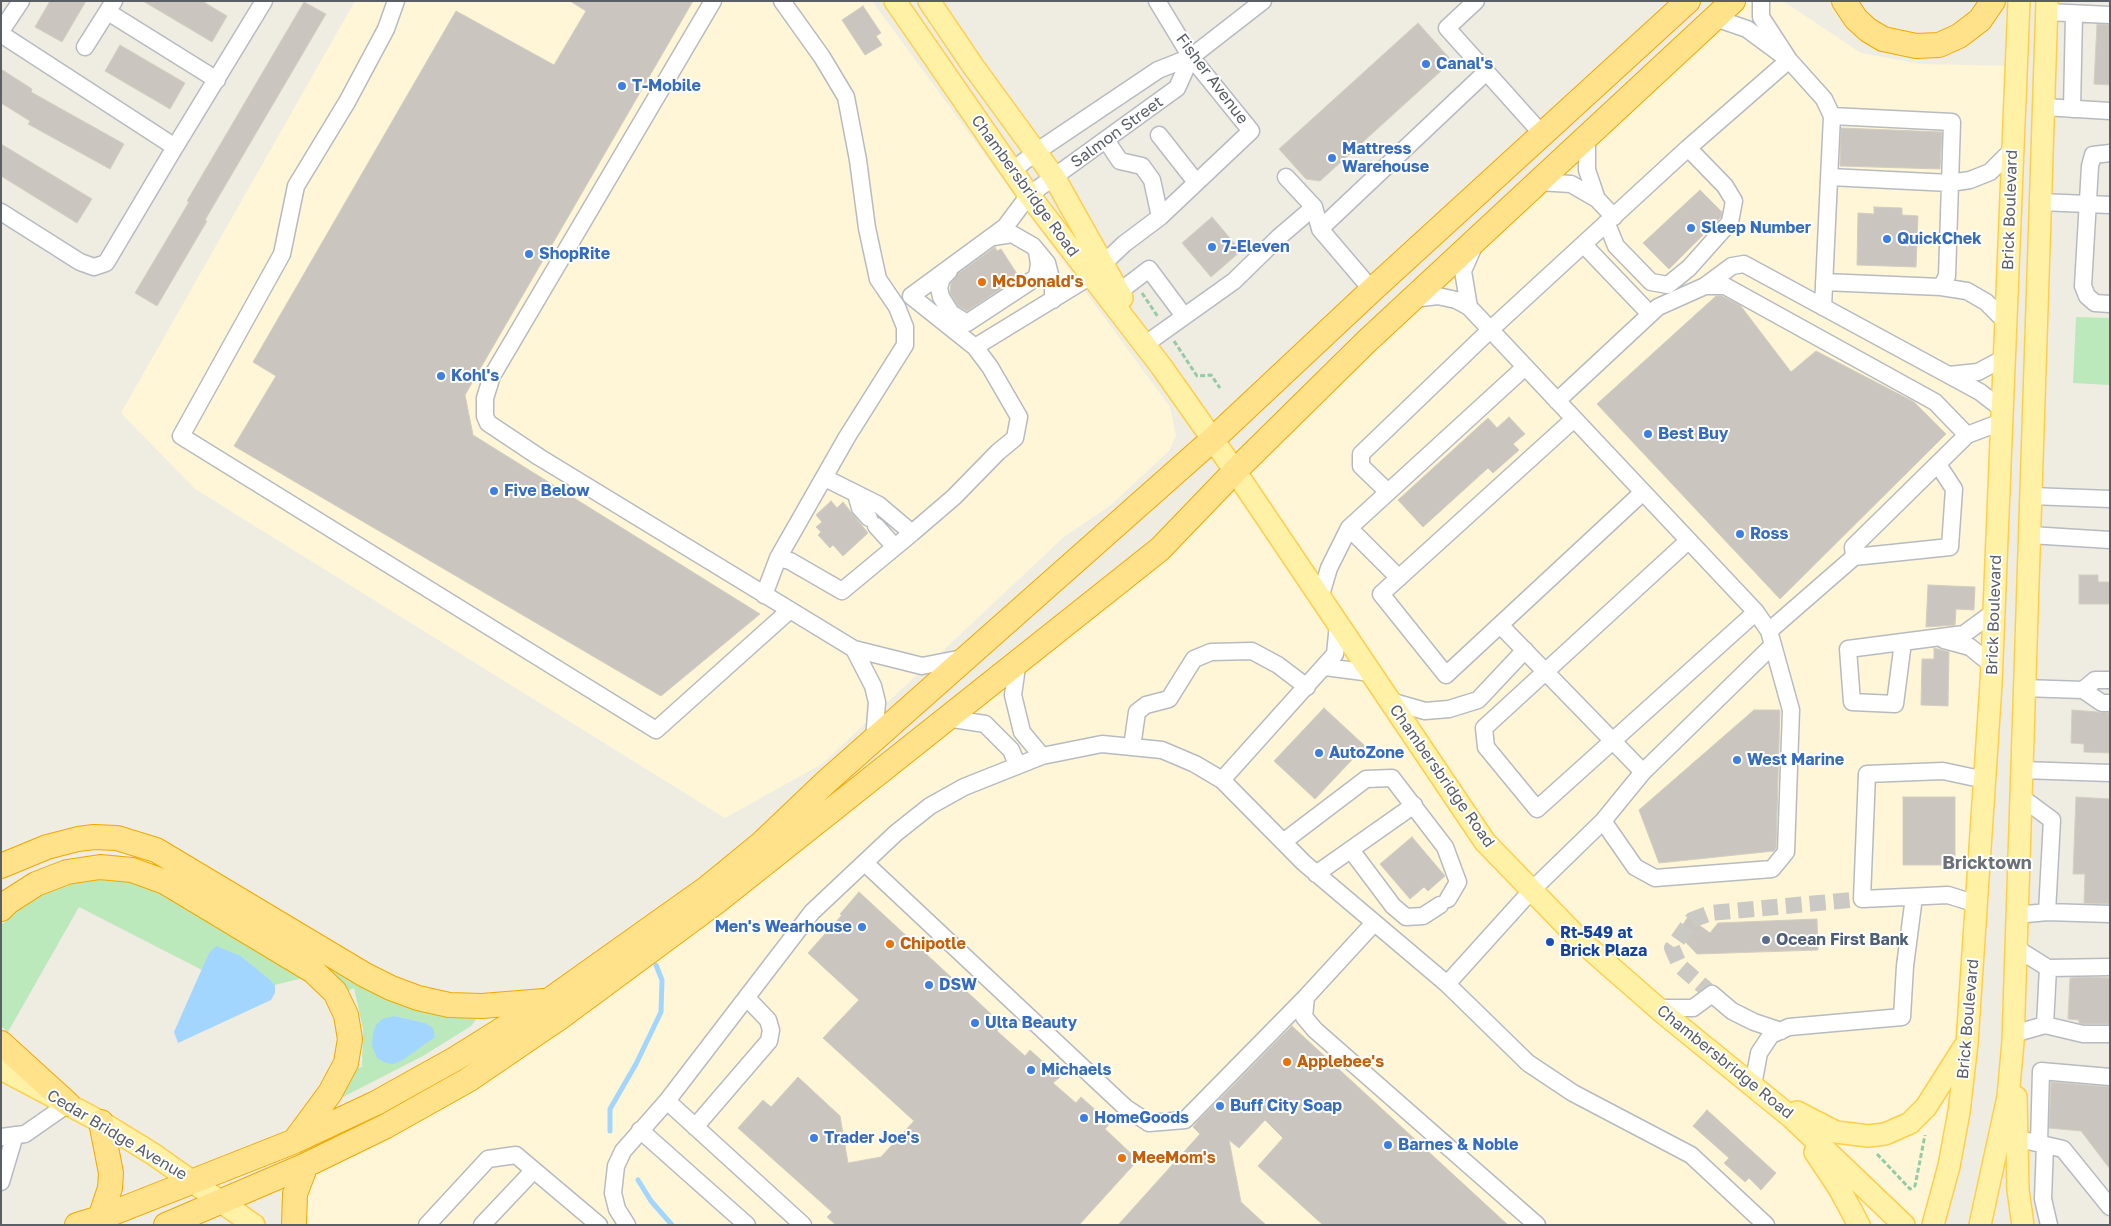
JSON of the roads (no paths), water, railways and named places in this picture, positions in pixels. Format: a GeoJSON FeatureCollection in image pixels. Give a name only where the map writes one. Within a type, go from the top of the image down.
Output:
{"type":"FeatureCollection","features":[{"type":"Feature","properties":{"kind":"highway"},"geometry":{"type":"LineString","coordinates":[[77,1225],[100,1218],[294,1141],[376,1103],[455,1059],[548,1001],[708,888],[762,843],[874,740],[1212,440],[1372,290],[1688,1]]}},
{"type":"Feature","properties":{"kind":"highway"},"geometry":{"type":"LineString","coordinates":[[166,1225],[306,1165],[386,1126],[468,1080],[559,1018],[716,902],[1160,549],[1235,471],[1412,299],[1733,1]]}},
{"type":"Feature","properties":{"kind":"highway"},"geometry":{"type":"LineString","coordinates":[[1844,1],[1856,19],[1868,30],[1883,39],[1916,46],[1939,45],[1959,36],[1980,20],[1993,1]]}},
{"type":"Feature","properties":{"kind":"highway"},"geometry":{"type":"LineString","coordinates":[[1,866],[47,846],[94,836],[117,838],[156,850],[365,975],[391,988],[418,998],[449,1005],[482,1006],[548,1001]]}},
{"type":"Feature","properties":{"kind":"highway"},"geometry":{"type":"LineString","coordinates":[[1,910],[8,902],[36,884],[67,872],[100,866],[132,870],[165,882],[313,971],[335,992],[346,1015],[350,1039],[346,1063],[330,1093],[294,1141]]}},
{"type":"Feature","properties":{"kind":"highway"},"geometry":{"type":"LineString","coordinates":[[1,1044],[68,1104]]}},
{"type":"Feature","properties":{"kind":"highway"},"geometry":{"type":"LineString","coordinates":[[100,1218],[110,1188],[111,1173],[101,1122]]}},
{"type":"Feature","properties":{"kind":"highway"},"geometry":{"type":"LineString","coordinates":[[294,1225],[295,1194],[306,1165]]}},
{"type":"Feature","properties":{"kind":"main road","name":"Chambersbridge Road"},"geometry":{"type":"LineString","coordinates":[[895,1],[1029,195],[1119,292],[1160,366]]}},
{"type":"Feature","properties":{"kind":"main road","name":"Chambersbridge Road"},"geometry":{"type":"LineString","coordinates":[[929,1],[1054,178],[1097,270],[1160,366],[1235,471],[1484,842],[1581,941],[1658,1008],[1791,1116],[1904,1225]]}},
{"type":"Feature","properties":{"kind":"main road","name":"Brick Boulevard"},"geometry":{"type":"LineString","coordinates":[[1933,1225],[1949,1166],[1959,1112],[1967,1043],[1977,904],[1992,665],[2019,1]]}},
{"type":"Feature","properties":{"kind":"main road","name":"Brick Boulevard"},"geometry":{"type":"LineString","coordinates":[[1980,1225],[2008,1096],[2013,1032],[2047,7]]}},
{"type":"Feature","properties":{"kind":"main road"},"geometry":{"type":"LineString","coordinates":[[2013,1032],[2034,1142],[2018,1190],[2023,1225]]}},
{"type":"Feature","properties":{"kind":"main road"},"geometry":{"type":"LineString","coordinates":[[1760,1091],[1836,1132],[1868,1136],[1885,1134],[1910,1124],[1926,1107],[1967,1043]]}},
{"type":"Feature","properties":{"kind":"main road","name":"Cedar Bridge Avenue"},"geometry":{"type":"LineString","coordinates":[[1,1069],[101,1122],[153,1154],[254,1225]]}},
{"type":"Feature","properties":{"kind":"main road"},"geometry":{"type":"LineString","coordinates":[[1791,1116],[1839,1188],[1859,1225]]}},
{"type":"Feature","properties":{"kind":"street"},"geometry":{"type":"LineString","coordinates":[[21,1],[1,32],[175,147]]}},
{"type":"Feature","properties":{"kind":"street"},"geometry":{"type":"LineString","coordinates":[[1,212],[80,262],[94,267],[106,263],[264,1]]}},
{"type":"Feature","properties":{"kind":"street"},"geometry":{"type":"LineString","coordinates":[[396,1],[386,30],[348,102],[296,186],[282,254],[181,436],[656,730],[790,610]]}},
{"type":"Feature","properties":{"kind":"street"},"geometry":{"type":"LineString","coordinates":[[713,1],[492,376],[485,398],[485,416],[488,423],[539,458],[854,649],[922,666],[968,657]]}},
{"type":"Feature","properties":{"kind":"street"},"geometry":{"type":"LineString","coordinates":[[764,595],[778,558],[905,345],[905,327],[897,307],[878,279],[867,228],[857,151],[846,97],[822,57],[782,1]]}},
{"type":"Feature","properties":{"kind":"street","name":"Fisher Avenue"},"geometry":{"type":"LineString","coordinates":[[1158,1],[1192,57],[1251,130],[1196,182]]}},
{"type":"Feature","properties":{"kind":"street","name":"Salmon Street"},"geometry":{"type":"LineString","coordinates":[[1012,171],[1036,152],[1158,70],[1192,57],[1263,1]]}},
{"type":"Feature","properties":{"kind":"street"},"geometry":{"type":"LineString","coordinates":[[1476,1],[1446,28],[1543,135]]}},
{"type":"Feature","properties":{"kind":"street"},"geometry":{"type":"LineString","coordinates":[[1761,1],[1761,17],[1789,60],[1824,100],[1832,116],[1823,307]]}},
{"type":"Feature","properties":{"kind":"street"},"geometry":{"type":"LineString","coordinates":[[85,47],[111,7],[217,80]]}},
{"type":"Feature","properties":{"kind":"street"},"geometry":{"type":"LineString","coordinates":[[2047,7],[2074,14],[2110,15]]}},
{"type":"Feature","properties":{"kind":"street"},"geometry":{"type":"LineString","coordinates":[[2072,109],[2074,14]]}},
{"type":"Feature","properties":{"kind":"street"},"geometry":{"type":"LineString","coordinates":[[1715,18],[1747,29],[1789,60]]}},
{"type":"Feature","properties":{"kind":"street","name":"Salmon Street"},"geometry":{"type":"LineString","coordinates":[[897,307],[1005,227],[1029,195],[1176,88],[1192,57]]}},
{"type":"Feature","properties":{"kind":"street"},"geometry":{"type":"LineString","coordinates":[[1388,492],[1361,466],[1361,454],[1490,330],[1611,221],[1688,148],[1789,60]]}},
{"type":"Feature","properties":{"kind":"street"},"geometry":{"type":"LineString","coordinates":[[1320,229],[1485,72]]}},
{"type":"Feature","properties":{"kind":"street"},"geometry":{"type":"LineString","coordinates":[[2044,107],[2110,111]]}},
{"type":"Feature","properties":{"kind":"street"},"geometry":{"type":"LineString","coordinates":[[1832,116],[1952,122],[1947,276],[1941,287]]}},
{"type":"Feature","properties":{"kind":"street"},"geometry":{"type":"LineString","coordinates":[[975,348],[1053,300],[1097,270],[1124,244],[1160,217],[1196,182],[1159,135]]}},
{"type":"Feature","properties":{"kind":"street"},"geometry":{"type":"LineString","coordinates":[[1587,137],[1586,170],[1596,199],[1611,221],[1616,246],[1650,282],[1668,285],[1689,268],[1730,222],[1734,201],[1725,186],[1688,148]]}},
{"type":"Feature","properties":{"kind":"street"},"geometry":{"type":"LineString","coordinates":[[1106,140],[1120,161],[1142,166],[1152,180],[1160,217]]}},
{"type":"Feature","properties":{"kind":"street"},"geometry":{"type":"LineString","coordinates":[[1830,178],[1950,183],[1970,180],[1990,172],[2012,150]]}},
{"type":"Feature","properties":{"kind":"street"},"geometry":{"type":"LineString","coordinates":[[2110,153],[2092,155],[2087,204],[2083,286],[2087,296],[2095,303],[2110,304]]}},
{"type":"Feature","properties":{"kind":"street"},"geometry":{"type":"LineString","coordinates":[[1286,177],[1314,208],[1320,229],[1372,290]]}},
{"type":"Feature","properties":{"kind":"street"},"geometry":{"type":"LineString","coordinates":[[1538,182],[1571,184],[1596,199]]}},
{"type":"Feature","properties":{"kind":"street"},"geometry":{"type":"LineString","coordinates":[[2041,202],[2110,205]]}},
{"type":"Feature","properties":{"kind":"street"},"geometry":{"type":"LineString","coordinates":[[1147,343],[1184,316],[1212,299],[1234,281],[1279,237],[1314,208]]}},
{"type":"Feature","properties":{"kind":"street"},"geometry":{"type":"LineString","coordinates":[[990,238],[1012,234],[1032,246],[1047,263],[1053,286],[1053,300]]}},
{"type":"Feature","properties":{"kind":"street"},"geometry":{"type":"LineString","coordinates":[[1469,307],[1463,271],[1476,240]]}},
{"type":"Feature","properties":{"kind":"street"},"geometry":{"type":"LineString","coordinates":[[1584,245],[1650,314]]}},
{"type":"Feature","properties":{"kind":"street"},"geometry":{"type":"LineString","coordinates":[[954,264],[942,278],[939,288],[940,298],[951,313],[967,323],[1037,277],[1039,264],[1037,251]]}},
{"type":"Feature","properties":{"kind":"street"},"geometry":{"type":"LineString","coordinates":[[1557,401],[1658,307],[1705,286],[1732,266],[1744,264],[1980,392],[2002,416],[1968,435],[1939,466],[1854,547],[1854,557]]}},
{"type":"Feature","properties":{"kind":"street"},"geometry":{"type":"LineString","coordinates":[[1119,292],[1149,269],[1184,316]]}},
{"type":"Feature","properties":{"kind":"street"},"geometry":{"type":"LineString","coordinates":[[1824,282],[1941,287],[1967,291],[1986,302],[2005,321]]}},
{"type":"Feature","properties":{"kind":"street"},"geometry":{"type":"LineString","coordinates":[[1705,286],[1725,286],[1935,402],[1968,435]]}},
{"type":"Feature","properties":{"kind":"street"},"geometry":{"type":"LineString","coordinates":[[778,558],[790,561],[842,591],[954,498],[998,452],[1015,438],[1020,417],[990,368],[975,348],[911,296]]}},
{"type":"Feature","properties":{"kind":"street"},"geometry":{"type":"LineString","coordinates":[[1412,299],[1438,296],[1456,300],[1469,307],[1756,612],[1771,638],[1791,710],[1786,852],[1772,869],[1655,878],[1635,866],[1603,821]]}},
{"type":"Feature","properties":{"kind":"street"},"geometry":{"type":"LineString","coordinates":[[1949,375],[1978,372],[2004,358]]}},
{"type":"Feature","properties":{"kind":"street"},"geometry":{"type":"LineString","coordinates":[[1320,598],[1329,568],[1349,528],[1525,367]]}},
{"type":"Feature","properties":{"kind":"street"},"geometry":{"type":"LineString","coordinates":[[1574,419],[1381,594],[1446,675],[1643,492]]}},
{"type":"Feature","properties":{"kind":"street"},"geometry":{"type":"LineString","coordinates":[[1447,984],[1532,891],[1603,821],[1643,772],[1771,638],[1854,557],[1950,547],[1954,488],[1939,466]]}},
{"type":"Feature","properties":{"kind":"street"},"geometry":{"type":"LineString","coordinates":[[825,478],[879,505],[912,533]]}},
{"type":"Feature","properties":{"kind":"street"},"geometry":{"type":"LineString","coordinates":[[856,494],[860,508],[895,547]]}},
{"type":"Feature","properties":{"kind":"street"},"geometry":{"type":"LineString","coordinates":[[2031,496],[2110,499]]}},
{"type":"Feature","properties":{"kind":"street"},"geometry":{"type":"LineString","coordinates":[[1349,528],[1399,578]]}},
{"type":"Feature","properties":{"kind":"street"},"geometry":{"type":"LineString","coordinates":[[2030,536],[2110,540]]}},
{"type":"Feature","properties":{"kind":"street"},"geometry":{"type":"LineString","coordinates":[[1688,541],[1484,728],[1486,747],[1537,809],[1756,612]]}},
{"type":"Feature","properties":{"kind":"street"},"geometry":{"type":"LineString","coordinates":[[1903,642],[1895,704],[1852,702],[1848,649],[1964,634],[1994,612]]}},
{"type":"Feature","properties":{"kind":"street"},"geometry":{"type":"LineString","coordinates":[[1222,780],[1335,654],[1338,624]]}},
{"type":"Feature","properties":{"kind":"street"},"geometry":{"type":"LineString","coordinates":[[1500,625],[1614,740],[1643,772]]}},
{"type":"Feature","properties":{"kind":"street"},"geometry":{"type":"LineString","coordinates":[[1937,638],[1970,647],[1992,665]]}},
{"type":"Feature","properties":{"kind":"street"},"geometry":{"type":"LineString","coordinates":[[854,649],[873,686],[877,702],[874,740]]}},
{"type":"Feature","properties":{"kind":"street"},"geometry":{"type":"LineString","coordinates":[[1390,701],[1425,711],[1449,709],[1478,700],[1526,650]]}},
{"type":"Feature","properties":{"kind":"street"},"geometry":{"type":"LineString","coordinates":[[1132,747],[1137,712],[1146,705],[1169,699],[1194,659],[1211,652],[1252,651],[1278,665],[1306,687]]}},
{"type":"Feature","properties":{"kind":"street"},"geometry":{"type":"LineString","coordinates":[[1018,660],[1013,695],[1022,732],[1042,756]]}},
{"type":"Feature","properties":{"kind":"street"},"geometry":{"type":"LineString","coordinates":[[1325,667],[1371,673]]}},
{"type":"Feature","properties":{"kind":"street"},"geometry":{"type":"LineString","coordinates":[[2083,690],[2095,680],[2110,680]]}},
{"type":"Feature","properties":{"kind":"street"},"geometry":{"type":"LineString","coordinates":[[2023,688],[2083,690],[2102,703],[2110,703]]}},
{"type":"Feature","properties":{"kind":"street"},"geometry":{"type":"LineString","coordinates":[[947,718],[985,724],[1010,750],[1017,764]]}},
{"type":"Feature","properties":{"kind":"street"},"geometry":{"type":"LineString","coordinates":[[624,1224],[612,1193],[612,1181],[623,1151],[666,1101],[747,998],[799,927],[896,833],[930,806],[964,787],[1017,764],[1042,756],[1102,744],[1162,750],[1195,764],[1222,780],[1316,874],[1447,984],[1528,1063],[1573,1094],[1691,1155],[1766,1225]]}},
{"type":"Feature","properties":{"kind":"street"},"geometry":{"type":"LineString","coordinates":[[2022,770],[2110,773]]}},
{"type":"Feature","properties":{"kind":"street"},"geometry":{"type":"LineString","coordinates":[[1977,904],[1948,895],[1862,899],[1867,774],[1943,771],[1985,780]]}},
{"type":"Feature","properties":{"kind":"street"},"geometry":{"type":"LineString","coordinates":[[1283,842],[1366,779],[1392,778],[1445,847],[1458,882],[1444,902],[1423,916],[1406,917],[1392,906],[1351,850]]}},
{"type":"Feature","properties":{"kind":"street"},"geometry":{"type":"LineString","coordinates":[[2021,797],[2052,820],[2048,912]]}},
{"type":"Feature","properties":{"kind":"street"},"geometry":{"type":"LineString","coordinates":[[1316,874],[1414,805]]}},
{"type":"Feature","properties":{"kind":"street"},"geometry":{"type":"LineString","coordinates":[[864,864],[1126,1108],[1149,1123],[1185,1120],[1306,997],[1374,923]]}},
{"type":"Feature","properties":{"kind":"street"},"geometry":{"type":"LineString","coordinates":[[1760,1091],[1759,1053],[1771,1035],[1789,1027],[1902,1017],[1905,966],[1914,897]]}},
{"type":"Feature","properties":{"kind":"street"},"geometry":{"type":"LineString","coordinates":[[2017,915],[2048,912],[2110,914]]}},
{"type":"Feature","properties":{"kind":"street"},"geometry":{"type":"LineString","coordinates":[[2016,948],[2048,968],[2110,967]]}},
{"type":"Feature","properties":{"kind":"street"},"geometry":{"type":"LineString","coordinates":[[2045,1025],[2048,968]]}},
{"type":"Feature","properties":{"kind":"street"},"geometry":{"type":"LineString","coordinates":[[1658,1008],[1693,1008],[1712,994],[1732,1011],[1754,1022],[1781,1031]]}},
{"type":"Feature","properties":{"kind":"street"},"geometry":{"type":"LineString","coordinates":[[1306,997],[1304,1017],[1315,1030],[1537,1225]]}},
{"type":"Feature","properties":{"kind":"street"},"geometry":{"type":"LineString","coordinates":[[695,1126],[769,1041],[771,1030],[768,1020],[747,998]]}},
{"type":"Feature","properties":{"kind":"street"},"geometry":{"type":"LineString","coordinates":[[2013,1032],[2045,1025],[2083,1034],[2110,1034]]}},
{"type":"Feature","properties":{"kind":"street"},"geometry":{"type":"LineString","coordinates":[[2049,1225],[2034,1142],[2041,1071],[2110,1077]]}},
{"type":"Feature","properties":{"kind":"street"},"geometry":{"type":"LineString","coordinates":[[666,1101],[804,1225]]}},
{"type":"Feature","properties":{"kind":"street"},"geometry":{"type":"LineString","coordinates":[[1,1182],[8,1136],[25,1134],[68,1104]]}},
{"type":"Feature","properties":{"kind":"street"},"geometry":{"type":"LineString","coordinates":[[640,1130],[747,1225]]}},
{"type":"Feature","properties":{"kind":"street"},"geometry":{"type":"LineString","coordinates":[[2034,1142],[2064,1149],[2110,1207]]}},
{"type":"Feature","properties":{"kind":"street"},"geometry":{"type":"LineString","coordinates":[[427,1225],[488,1159],[501,1155],[516,1155],[599,1225]]}},
{"type":"Feature","properties":{"kind":"street"},"geometry":{"type":"LineString","coordinates":[[482,1225],[534,1170]]}},
{"type":"Feature","properties":{"kind":"water"},"geometry":{"type":"Polygon","coordinates":[[[216,946],[241,956],[275,985],[275,993],[271,1000],[178,1043],[174,1032],[209,953],[216,946]]]}},
{"type":"Feature","properties":{"kind":"water"},"geometry":{"type":"Polygon","coordinates":[[[395,1016],[425,1023],[433,1028],[435,1037],[403,1060],[393,1064],[386,1063],[377,1058],[372,1045],[376,1025],[382,1019],[395,1016]]]}},
{"type":"Feature","properties":{"kind":"waterway"},"geometry":{"type":"LineString","coordinates":[[610,1131],[610,1109],[636,1064],[661,1012],[662,980],[656,965]]}},
{"type":"Feature","properties":{"kind":"waterway"},"geometry":{"type":"LineString","coordinates":[[638,1180],[651,1201],[672,1225]]}},
{"type":"Feature","properties":{"kind":"tunnel"},"geometry":{"type":"LineString","coordinates":[[1712,994],[1680,966],[1672,948],[1692,920],[1710,913],[1862,899]]}},
{"type":"Feature","properties":{"kind":"place","name":"Canal's"},"geometry":{"type":"Point","coordinates":[1426,64]}},
{"type":"Feature","properties":{"kind":"place","name":"T-Mobile"},"geometry":{"type":"Point","coordinates":[622,86]}},
{"type":"Feature","properties":{"kind":"place","name":"Mattress Warehouse"},"geometry":{"type":"Point","coordinates":[1332,158]}},
{"type":"Feature","properties":{"kind":"place","name":"Sleep Number"},"geometry":{"type":"Point","coordinates":[1691,228]}},
{"type":"Feature","properties":{"kind":"place","name":"QuickChek"},"geometry":{"type":"Point","coordinates":[1887,239]}},
{"type":"Feature","properties":{"kind":"place","name":"7-Eleven"},"geometry":{"type":"Point","coordinates":[1212,247]}},
{"type":"Feature","properties":{"kind":"place","name":"ShopRite"},"geometry":{"type":"Point","coordinates":[529,254]}},
{"type":"Feature","properties":{"kind":"place","name":"McDonald's"},"geometry":{"type":"Point","coordinates":[982,282]}},
{"type":"Feature","properties":{"kind":"place","name":"Kohl's"},"geometry":{"type":"Point","coordinates":[441,376]}},
{"type":"Feature","properties":{"kind":"place","name":"Best Buy"},"geometry":{"type":"Point","coordinates":[1648,434]}},
{"type":"Feature","properties":{"kind":"place","name":"Five Below"},"geometry":{"type":"Point","coordinates":[494,491]}},
{"type":"Feature","properties":{"kind":"place","name":"Ross"},"geometry":{"type":"Point","coordinates":[1740,534]}},
{"type":"Feature","properties":{"kind":"place","name":"AutoZone"},"geometry":{"type":"Point","coordinates":[1319,753]}},
{"type":"Feature","properties":{"kind":"place","name":"West Marine"},"geometry":{"type":"Point","coordinates":[1737,760]}},
{"type":"Feature","properties":{"kind":"place","name":"Men's Wearhouse"},"geometry":{"type":"Point","coordinates":[862,927]}},
{"type":"Feature","properties":{"kind":"place","name":"Ocean First Bank"},"geometry":{"type":"Point","coordinates":[1766,940]}},
{"type":"Feature","properties":{"kind":"place","name":"Rt-549 at Brick Plaza"},"geometry":{"type":"Point","coordinates":[1550,942]}},
{"type":"Feature","properties":{"kind":"place","name":"Chipotle"},"geometry":{"type":"Point","coordinates":[890,944]}},
{"type":"Feature","properties":{"kind":"place","name":"DSW"},"geometry":{"type":"Point","coordinates":[929,985]}},
{"type":"Feature","properties":{"kind":"place","name":"Ulta Beauty"},"geometry":{"type":"Point","coordinates":[975,1023]}},
{"type":"Feature","properties":{"kind":"place","name":"Applebee's"},"geometry":{"type":"Point","coordinates":[1287,1062]}},
{"type":"Feature","properties":{"kind":"place","name":"Michaels"},"geometry":{"type":"Point","coordinates":[1031,1070]}},
{"type":"Feature","properties":{"kind":"place","name":"Buff City Soap"},"geometry":{"type":"Point","coordinates":[1220,1106]}},
{"type":"Feature","properties":{"kind":"place","name":"HomeGoods"},"geometry":{"type":"Point","coordinates":[1084,1118]}},
{"type":"Feature","properties":{"kind":"place","name":"Trader Joe's"},"geometry":{"type":"Point","coordinates":[814,1138]}},
{"type":"Feature","properties":{"kind":"place","name":"Barnes & Noble"},"geometry":{"type":"Point","coordinates":[1388,1145]}},
{"type":"Feature","properties":{"kind":"place","name":"MeeMom's"},"geometry":{"type":"Point","coordinates":[1122,1158]}},
{"type":"Feature","properties":{"kind":"district","name":"Bricktown"},"geometry":{"type":"Point","coordinates":[1987,863]}}]}
